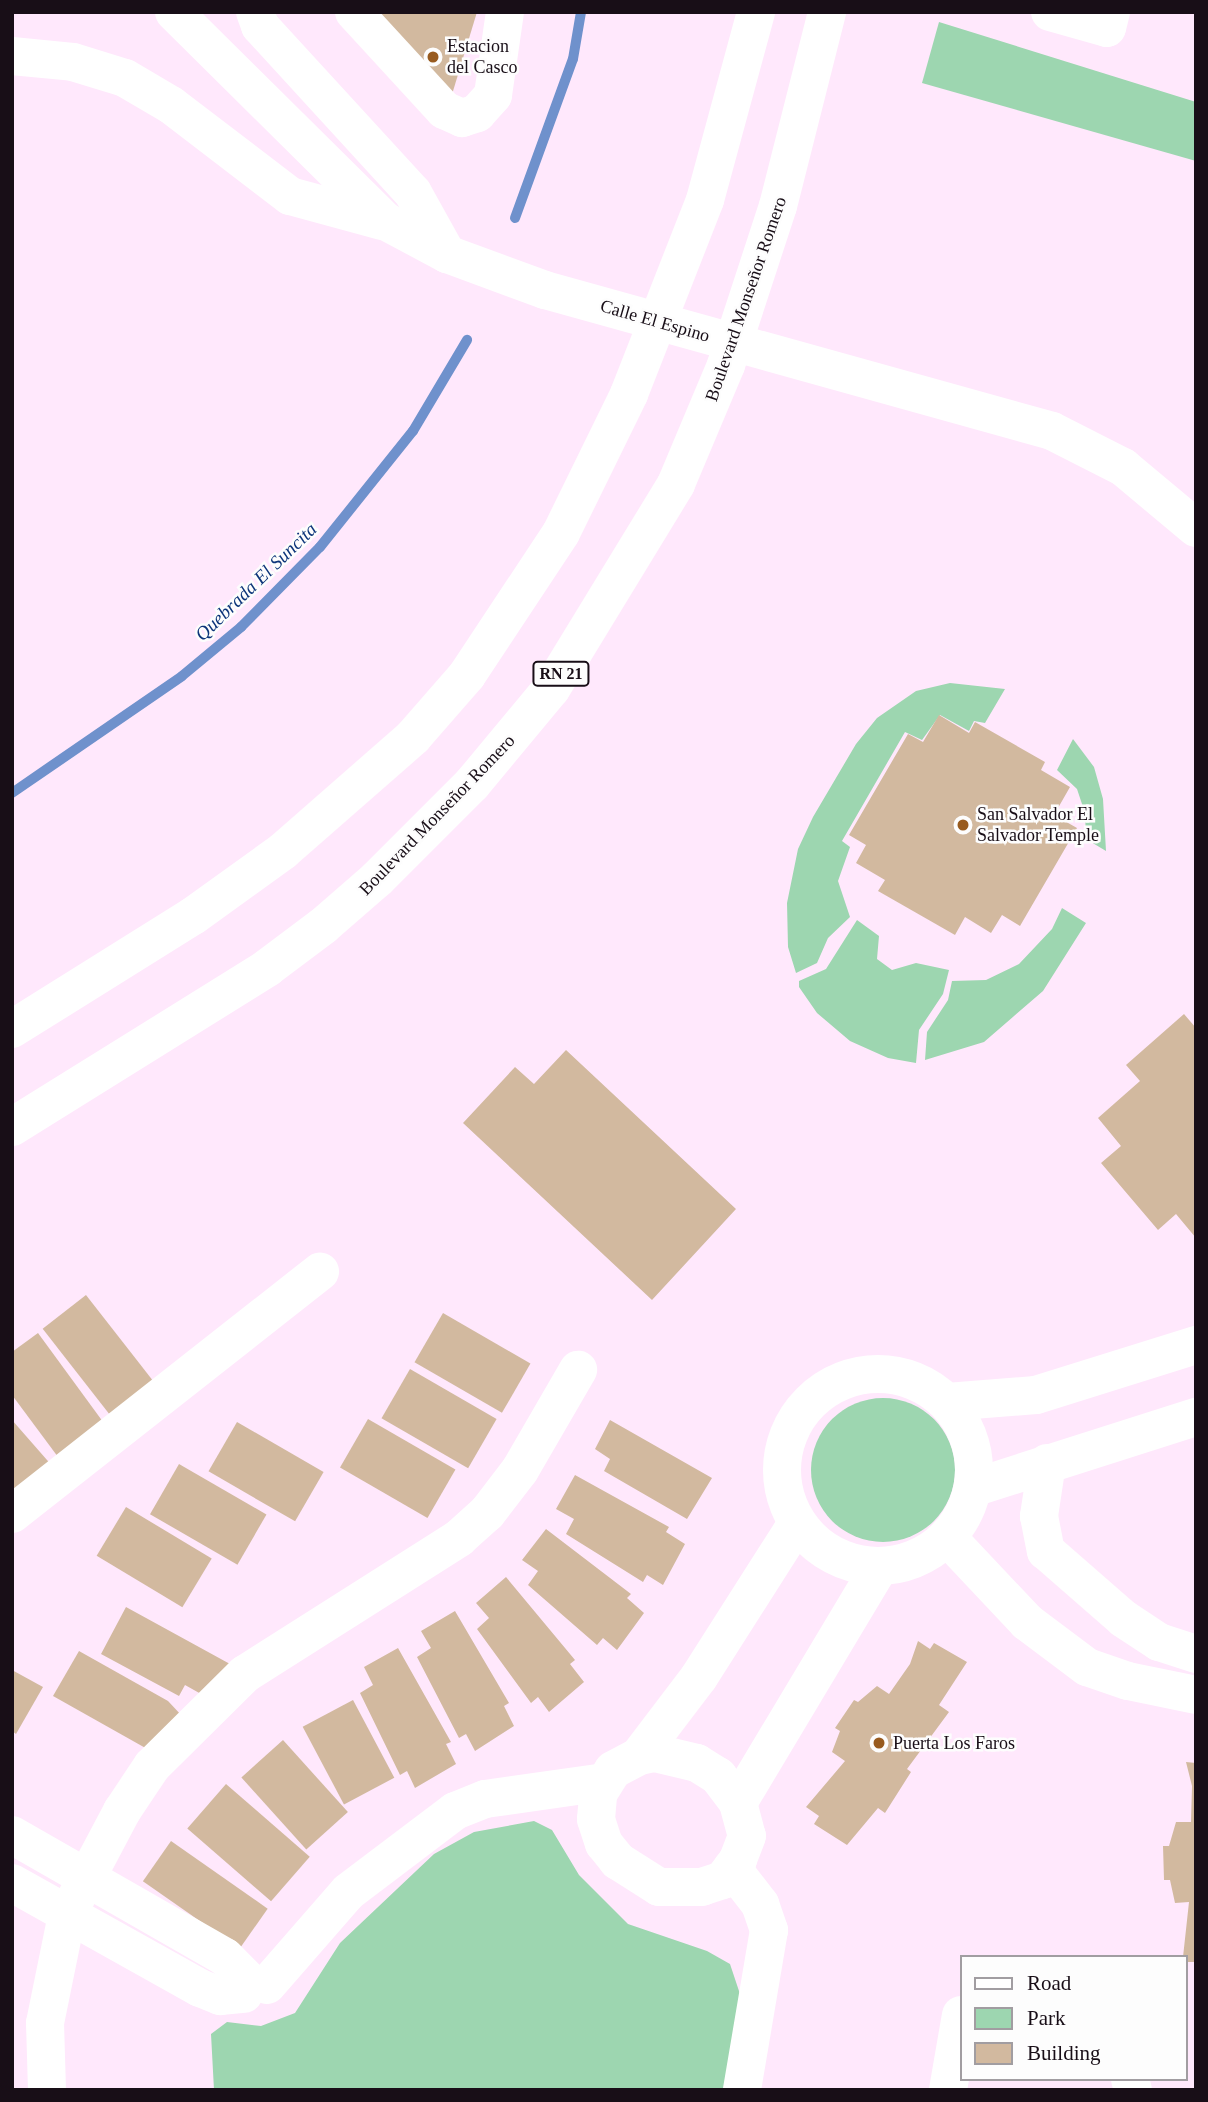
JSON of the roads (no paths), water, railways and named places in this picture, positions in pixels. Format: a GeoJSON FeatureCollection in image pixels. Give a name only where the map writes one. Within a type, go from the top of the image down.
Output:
{"type":"FeatureCollection","features":[{"type":"Feature","properties":{"kind":"main road","name":"Calle El Espino"},"geometry":{"type":"LineString","coordinates":[[174,12],[385,221],[447,254],[545,290],[1062,435],[1123,467],[1196,528]]}},
{"type":"Feature","properties":{"kind":"main road"},"geometry":{"type":"LineString","coordinates":[[255,12],[260,26],[414,193],[447,254]]}},
{"type":"Feature","properties":{"kind":"main road"},"geometry":{"type":"LineString","coordinates":[[354,12],[444,110],[462,118],[477,113],[493,94],[506,12]]}},
{"type":"Feature","properties":{"kind":"main road"},"geometry":{"type":"LineString","coordinates":[[12,1029],[193,916],[283,851],[413,737],[467,675],[561,533],[629,394],[705,200],[756,12]]}},
{"type":"Feature","properties":{"kind":"main road","name":"Boulevard Monseñor Romero"},"geometry":{"type":"LineString","coordinates":[[12,1127],[267,968],[323,926],[377,879],[472,784],[551,689],[676,484],[726,365],[778,206],[827,12]]}},
{"type":"Feature","properties":{"kind":"main road"},"geometry":{"type":"LineString","coordinates":[[1050,12],[1107,28],[1111,12]]}},
{"type":"Feature","properties":{"kind":"main road"},"geometry":{"type":"LineString","coordinates":[[12,56],[73,62],[125,78],[171,105],[290,196],[385,221]]}},
{"type":"Feature","properties":{"kind":"main road"},"geometry":{"type":"LineString","coordinates":[[12,1514],[320,1272]]}},
{"type":"Feature","properties":{"kind":"main road"},"geometry":{"type":"LineString","coordinates":[[947,1402],[1036,1395],[1196,1345]]}},
{"type":"Feature","properties":{"kind":"main road"},"geometry":{"type":"LineString","coordinates":[[47,2090],[45,2023],[67,1915],[152,1766],[245,1674],[459,1538],[487,1513],[520,1470],[578,1370]]}},
{"type":"Feature","properties":{"kind":"main road"},"geometry":{"type":"LineString","coordinates":[[865,1373],[895,1374],[924,1384],[947,1402],[965,1428],[974,1458],[973,1488],[963,1515],[947,1537],[927,1553],[880,1566],[848,1562],[829,1551],[797,1523],[784,1493],[782,1460],[790,1429],[809,1402],[835,1383],[865,1373]]}},
{"type":"Feature","properties":{"kind":"main road"},"geometry":{"type":"LineString","coordinates":[[973,1488],[1196,1417]]}},
{"type":"Feature","properties":{"kind":"main road"},"geometry":{"type":"LineString","coordinates":[[1047,1463],[1039,1516],[1046,1551],[1124,1619],[1159,1642],[1196,1654]]}},
{"type":"Feature","properties":{"kind":"main road"},"geometry":{"type":"LineString","coordinates":[[639,1756],[699,1677],[797,1523]]}},
{"type":"Feature","properties":{"kind":"main road"},"geometry":{"type":"LineString","coordinates":[[947,1537],[1005,1593],[1027,1622],[1087,1667],[1128,1681],[1196,1695]]}},
{"type":"Feature","properties":{"kind":"main road"},"geometry":{"type":"LineString","coordinates":[[738,1804],[880,1566]]}},
{"type":"Feature","properties":{"kind":"main road"},"geometry":{"type":"LineString","coordinates":[[655,1753],[697,1763],[718,1776],[738,1804],[747,1836],[732,1868],[723,1880],[702,1887],[659,1887],[636,1873],[604,1844],[596,1819],[598,1794],[613,1770],[639,1756],[655,1753]]}},
{"type":"Feature","properties":{"kind":"main road"},"geometry":{"type":"LineString","coordinates":[[12,1884],[200,1988],[220,1996],[253,1986],[348,1892],[455,1811],[485,1799],[605,1782]]}},
{"type":"Feature","properties":{"kind":"main road"},"geometry":{"type":"LineString","coordinates":[[12,1835],[225,1957],[253,1986]]}},
{"type":"Feature","properties":{"kind":"main road"},"geometry":{"type":"LineString","coordinates":[[732,1868],[760,1904],[769,1930],[742,2090]]}},
{"type":"Feature","properties":{"kind":"main road"},"geometry":{"type":"LineString","coordinates":[[948,2090],[960,2021]]}},
{"type":"Feature","properties":{"kind":"waterway","name":"Quebrada El Suncita"},"geometry":{"type":"LineString","coordinates":[[515,218],[573,59],[581,12]]}},
{"type":"Feature","properties":{"kind":"waterway","name":"Quebrada El Suncita"},"geometry":{"type":"LineString","coordinates":[[12,793],[182,676],[241,627],[320,547],[413,431],[467,340]]}},
{"type":"Feature","properties":{"kind":"place","name":"Estacion del Casco"},"geometry":{"type":"Point","coordinates":[433,57]}},
{"type":"Feature","properties":{"kind":"place","name":"San Salvador El Salvador Temple"},"geometry":{"type":"Point","coordinates":[963,825]}},
{"type":"Feature","properties":{"kind":"place","name":"Puerta Los Faros"},"geometry":{"type":"Point","coordinates":[879,1743]}}]}
